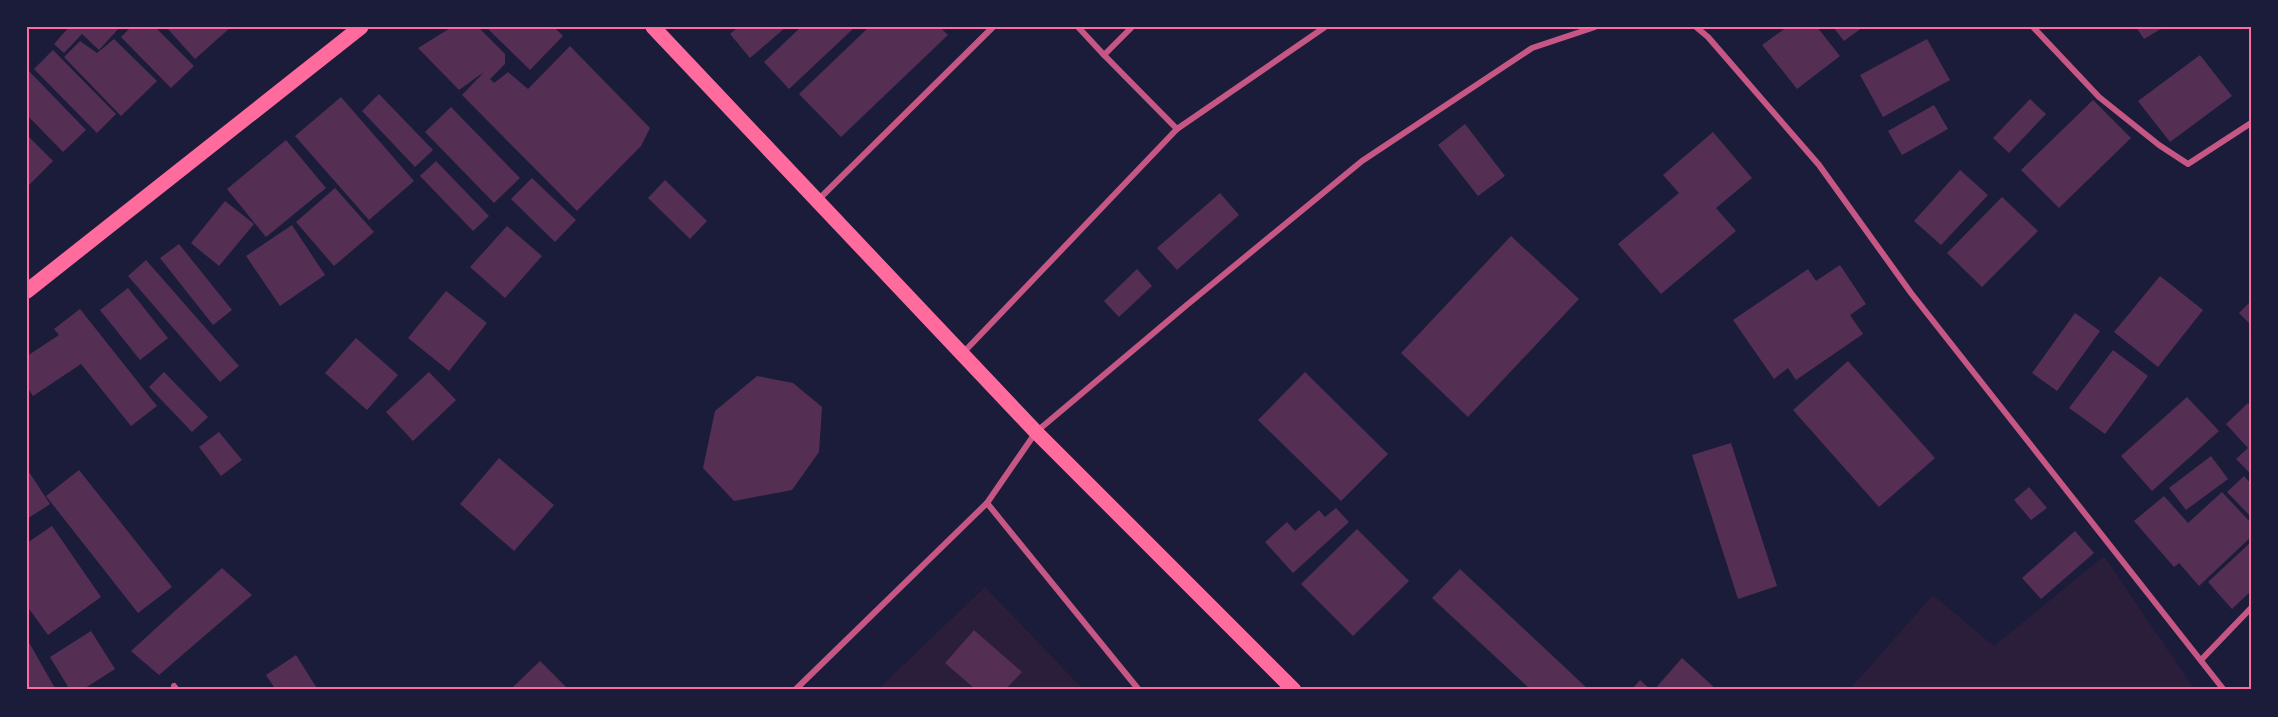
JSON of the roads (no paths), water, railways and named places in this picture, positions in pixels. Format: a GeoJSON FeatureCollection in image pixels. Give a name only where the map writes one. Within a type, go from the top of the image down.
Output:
{"type":"FeatureCollection","features":[{"type":"Feature","properties":{"kind":"main road"},"geometry":{"type":"LineString","coordinates":[[27,291],[362,27]]}},
{"type":"Feature","properties":{"kind":"main road"},"geometry":{"type":"LineString","coordinates":[[653,27],[1036,432],[1294,690]]}},
{"type":"Feature","properties":{"kind":"street"},"geometry":{"type":"LineString","coordinates":[[817,201],[993,27]]}},
{"type":"Feature","properties":{"kind":"street"},"geometry":{"type":"LineString","coordinates":[[1077,27],[1177,129]]}},
{"type":"Feature","properties":{"kind":"street"},"geometry":{"type":"LineString","coordinates":[[1104,55],[1132,27]]}},
{"type":"Feature","properties":{"kind":"street"},"geometry":{"type":"LineString","coordinates":[[962,354],[1177,129],[1325,27]]}},
{"type":"Feature","properties":{"kind":"street"},"geometry":{"type":"LineString","coordinates":[[795,690],[987,502],[1036,432],[1362,161],[1532,48],[1595,27]]}},
{"type":"Feature","properties":{"kind":"street"},"geometry":{"type":"LineString","coordinates":[[1696,27],[1708,36],[1819,165],[1911,293],[2224,690]]}},
{"type":"Feature","properties":{"kind":"street"},"geometry":{"type":"LineString","coordinates":[[2033,27],[2100,97],[2159,145],[2188,164],[2233,137],[2251,123]]}},
{"type":"Feature","properties":{"kind":"street"},"geometry":{"type":"LineString","coordinates":[[987,502],[1139,690]]}},
{"type":"Feature","properties":{"kind":"street"},"geometry":{"type":"LineString","coordinates":[[2201,660],[2251,608]]}}]}
